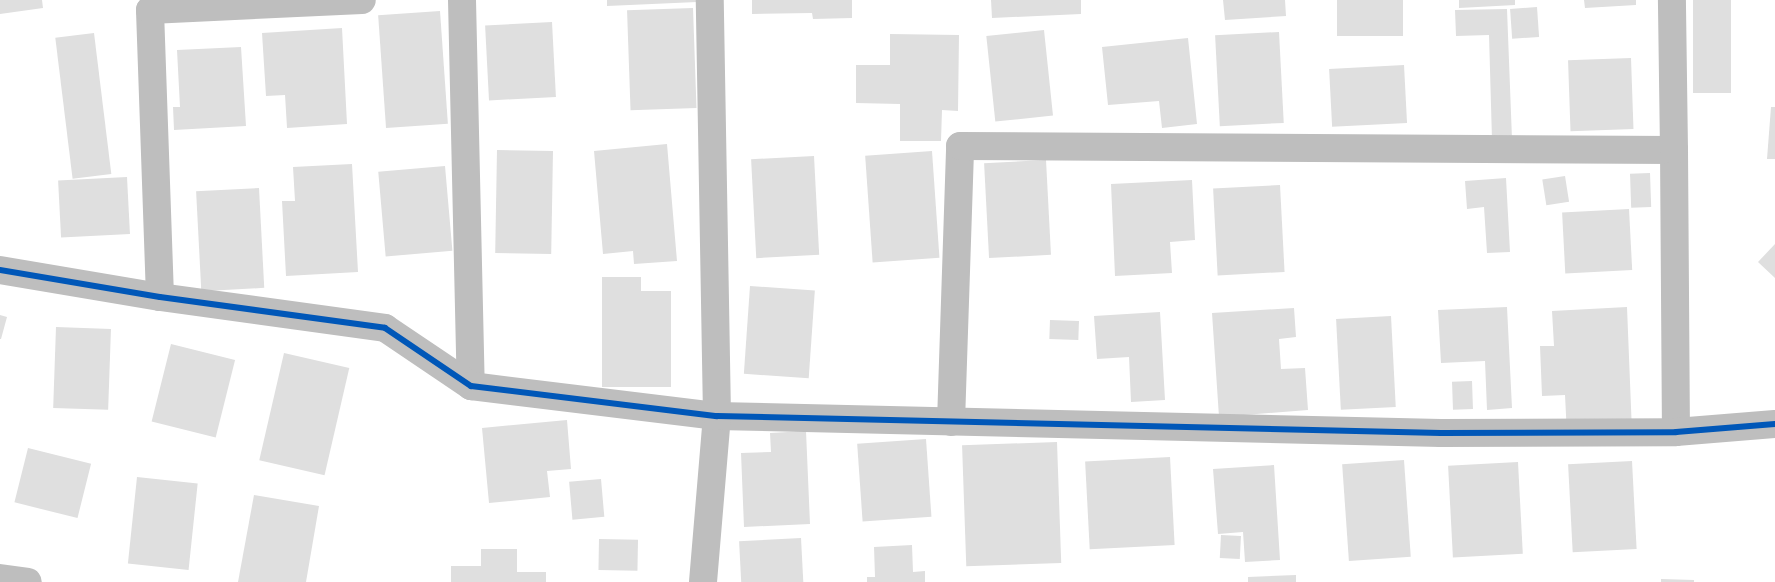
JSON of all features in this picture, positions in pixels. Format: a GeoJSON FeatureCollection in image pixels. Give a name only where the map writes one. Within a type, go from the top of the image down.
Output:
{"type":"FeatureCollection","features":[{"type":"Feature","properties":{"kind":"street"},"geometry":{"type":"LineString","coordinates":[[160,297],[150,10],[362,0]]}},
{"type":"Feature","properties":{"kind":"street"},"geometry":{"type":"LineString","coordinates":[[462,0],[471,386]]}},
{"type":"Feature","properties":{"kind":"street"},"geometry":{"type":"LineString","coordinates":[[702,582],[717,416],[710,0]]}},
{"type":"Feature","properties":{"kind":"street"},"geometry":{"type":"LineString","coordinates":[[1672,0],[1676,432]]}},
{"type":"Feature","properties":{"kind":"street"},"geometry":{"type":"LineString","coordinates":[[951,422],[960,146],[1674,150]]}},
{"type":"Feature","properties":{"kind":"street"},"geometry":{"type":"LineString","coordinates":[[0,270],[160,297],[385,328],[471,386],[717,416],[1441,434],[1676,432],[1775,424]]}},
{"type":"Feature","properties":{"kind":"street"},"geometry":{"type":"LineString","coordinates":[[0,578],[28,582]]}},
{"type":"Feature","properties":{"kind":"building"},"geometry":{"type":"Polygon","coordinates":[[[0,0],[42,0],[43,8],[0,14],[0,0]]]}},
{"type":"Feature","properties":{"kind":"building"},"geometry":{"type":"Polygon","coordinates":[[[607,0],[697,0],[697,2],[607,6],[607,0]]]}},
{"type":"Feature","properties":{"kind":"building"},"geometry":{"type":"Polygon","coordinates":[[[752,0],[852,0],[852,18],[813,19],[812,13],[752,14],[752,0]]]}},
{"type":"Feature","properties":{"kind":"building"},"geometry":{"type":"Polygon","coordinates":[[[991,0],[1081,0],[1081,14],[992,18],[991,0]]]}},
{"type":"Feature","properties":{"kind":"building"},"geometry":{"type":"Polygon","coordinates":[[[1223,0],[1285,0],[1286,16],[1225,20],[1223,0]]]}},
{"type":"Feature","properties":{"kind":"building"},"geometry":{"type":"Polygon","coordinates":[[[1337,0],[1403,0],[1403,36],[1337,36],[1337,0]]]}},
{"type":"Feature","properties":{"kind":"building"},"geometry":{"type":"Polygon","coordinates":[[[1459,0],[1515,0],[1515,5],[1459,8],[1459,0]]]}},
{"type":"Feature","properties":{"kind":"building"},"geometry":{"type":"Polygon","coordinates":[[[1584,0],[1636,0],[1636,5],[1585,8],[1584,0]]]}},
{"type":"Feature","properties":{"kind":"building"},"geometry":{"type":"Polygon","coordinates":[[[1693,0],[1731,0],[1731,93],[1693,93],[1693,0]]]}},
{"type":"Feature","properties":{"kind":"building"},"geometry":{"type":"Polygon","coordinates":[[[1537,7],[1539,37],[1512,39],[1510,9],[1537,7]]]}},
{"type":"Feature","properties":{"kind":"building"},"geometry":{"type":"Polygon","coordinates":[[[693,8],[696,108],[631,110],[627,10],[693,8]]]}},
{"type":"Feature","properties":{"kind":"building"},"geometry":{"type":"Polygon","coordinates":[[[1507,9],[1512,139],[1492,140],[1489,35],[1456,36],[1455,10],[1507,9]]]}},
{"type":"Feature","properties":{"kind":"building"},"geometry":{"type":"Polygon","coordinates":[[[440,11],[448,124],[386,128],[378,15],[440,11]]]}},
{"type":"Feature","properties":{"kind":"building"},"geometry":{"type":"Polygon","coordinates":[[[552,22],[556,97],[489,100],[485,26],[552,22]]]}},
{"type":"Feature","properties":{"kind":"building"},"geometry":{"type":"Polygon","coordinates":[[[342,28],[347,124],[287,128],[285,95],[266,96],[262,33],[342,28]]]}},
{"type":"Feature","properties":{"kind":"building"},"geometry":{"type":"Polygon","coordinates":[[[1044,30],[1053,116],[995,122],[986,36],[1044,30]]]}},
{"type":"Feature","properties":{"kind":"building"},"geometry":{"type":"Polygon","coordinates":[[[1279,32],[1284,123],[1220,126],[1215,35],[1279,32]]]}},
{"type":"Feature","properties":{"kind":"building"},"geometry":{"type":"Polygon","coordinates":[[[94,33],[111,174],[73,179],[55,38],[94,33]]]}},
{"type":"Feature","properties":{"kind":"building"},"geometry":{"type":"Polygon","coordinates":[[[890,34],[959,35],[958,111],[942,110],[941,141],[900,141],[900,104],[856,103],[856,65],[890,65],[890,34]]]}},
{"type":"Feature","properties":{"kind":"building"},"geometry":{"type":"Polygon","coordinates":[[[1188,38],[1197,124],[1162,128],[1159,101],[1108,105],[1102,47],[1188,38]]]}},
{"type":"Feature","properties":{"kind":"building"},"geometry":{"type":"Polygon","coordinates":[[[241,47],[246,126],[174,130],[173,107],[180,107],[177,50],[241,47]]]}},
{"type":"Feature","properties":{"kind":"building"},"geometry":{"type":"Polygon","coordinates":[[[1631,58],[1633,129],[1571,131],[1568,60],[1631,58]]]}},
{"type":"Feature","properties":{"kind":"building"},"geometry":{"type":"Polygon","coordinates":[[[1404,65],[1407,123],[1332,127],[1329,69],[1404,65]]]}},
{"type":"Feature","properties":{"kind":"building"},"geometry":{"type":"Polygon","coordinates":[[[1771,107],[1775,107],[1775,159],[1767,159],[1771,107]]]}},
{"type":"Feature","properties":{"kind":"building"},"geometry":{"type":"Polygon","coordinates":[[[667,144],[677,261],[634,264],[633,251],[603,254],[594,151],[667,144]]]}},
{"type":"Feature","properties":{"kind":"building"},"geometry":{"type":"Polygon","coordinates":[[[497,150],[553,151],[551,254],[495,253],[497,150]]]}},
{"type":"Feature","properties":{"kind":"building"},"geometry":{"type":"Polygon","coordinates":[[[932,151],[939,258],[873,262],[865,156],[932,151]]]}},
{"type":"Feature","properties":{"kind":"building"},"geometry":{"type":"Polygon","coordinates":[[[814,156],[819,255],[756,258],[751,159],[814,156]]]}},
{"type":"Feature","properties":{"kind":"building"},"geometry":{"type":"Polygon","coordinates":[[[1046,160],[1051,255],[989,258],[984,163],[1046,160]]]}},
{"type":"Feature","properties":{"kind":"building"},"geometry":{"type":"Polygon","coordinates":[[[352,164],[358,272],[286,276],[282,201],[295,201],[293,167],[352,164]]]}},
{"type":"Feature","properties":{"kind":"building"},"geometry":{"type":"Polygon","coordinates":[[[445,166],[452,251],[386,257],[378,172],[445,166]]]}},
{"type":"Feature","properties":{"kind":"building"},"geometry":{"type":"Polygon","coordinates":[[[1650,173],[1651,207],[1631,208],[1630,174],[1650,173]]]}},
{"type":"Feature","properties":{"kind":"building"},"geometry":{"type":"Polygon","coordinates":[[[1565,176],[1569,202],[1546,205],[1542,180],[1565,176]]]}},
{"type":"Feature","properties":{"kind":"building"},"geometry":{"type":"Polygon","coordinates":[[[127,177],[130,234],[61,238],[58,181],[127,177]]]}},
{"type":"Feature","properties":{"kind":"building"},"geometry":{"type":"Polygon","coordinates":[[[1506,178],[1510,252],[1487,253],[1484,207],[1467,209],[1465,181],[1506,178]]]}},
{"type":"Feature","properties":{"kind":"building"},"geometry":{"type":"Polygon","coordinates":[[[1192,180],[1195,240],[1170,242],[1172,273],[1115,276],[1111,184],[1192,180]]]}},
{"type":"Feature","properties":{"kind":"building"},"geometry":{"type":"Polygon","coordinates":[[[1280,185],[1285,272],[1218,275],[1213,189],[1280,185]]]}},
{"type":"Feature","properties":{"kind":"building"},"geometry":{"type":"Polygon","coordinates":[[[259,188],[264,288],[201,291],[196,191],[259,188]]]}},
{"type":"Feature","properties":{"kind":"building"},"geometry":{"type":"Polygon","coordinates":[[[1629,209],[1632,270],[1565,273],[1562,213],[1629,209]]]}},
{"type":"Feature","properties":{"kind":"building"},"geometry":{"type":"Polygon","coordinates":[[[1775,244],[1775,278],[1758,262],[1775,244]]]}},
{"type":"Feature","properties":{"kind":"building"},"geometry":{"type":"Polygon","coordinates":[[[602,277],[641,277],[641,291],[671,291],[671,387],[602,387],[602,277]]]}},
{"type":"Feature","properties":{"kind":"building"},"geometry":{"type":"Polygon","coordinates":[[[750,286],[815,291],[809,378],[744,374],[750,286]]]}},
{"type":"Feature","properties":{"kind":"building"},"geometry":{"type":"Polygon","coordinates":[[[1507,307],[1512,408],[1487,410],[1485,361],[1441,363],[1438,310],[1507,307]]]}},
{"type":"Feature","properties":{"kind":"building"},"geometry":{"type":"Polygon","coordinates":[[[1627,307],[1632,432],[1567,435],[1565,395],[1542,396],[1540,346],[1554,346],[1552,311],[1627,307]]]}},
{"type":"Feature","properties":{"kind":"building"},"geometry":{"type":"Polygon","coordinates":[[[1294,308],[1296,337],[1279,339],[1281,369],[1305,368],[1308,410],[1219,417],[1212,313],[1294,308]]]}},
{"type":"Feature","properties":{"kind":"building"},"geometry":{"type":"Polygon","coordinates":[[[1160,312],[1165,400],[1131,402],[1129,357],[1097,359],[1094,316],[1160,312]]]}},
{"type":"Feature","properties":{"kind":"building"},"geometry":{"type":"Polygon","coordinates":[[[0,315],[7,317],[1,339],[0,339],[0,315]]]}},
{"type":"Feature","properties":{"kind":"building"},"geometry":{"type":"Polygon","coordinates":[[[1391,316],[1396,407],[1341,410],[1336,319],[1391,316]]]}},
{"type":"Feature","properties":{"kind":"building"},"geometry":{"type":"Polygon","coordinates":[[[1050,320],[1079,321],[1078,340],[1049,339],[1050,320]]]}},
{"type":"Feature","properties":{"kind":"building"},"geometry":{"type":"Polygon","coordinates":[[[56,327],[111,329],[108,410],[53,408],[56,327]]]}},
{"type":"Feature","properties":{"kind":"building"},"geometry":{"type":"Polygon","coordinates":[[[171,344],[235,360],[216,438],[152,422],[171,344]]]}},
{"type":"Feature","properties":{"kind":"building"},"geometry":{"type":"Polygon","coordinates":[[[284,353],[349,368],[325,475],[259,460],[284,353]]]}},
{"type":"Feature","properties":{"kind":"building"},"geometry":{"type":"Polygon","coordinates":[[[1472,381],[1473,409],[1453,410],[1452,382],[1472,381]]]}},
{"type":"Feature","properties":{"kind":"building"},"geometry":{"type":"Polygon","coordinates":[[[567,420],[571,469],[547,471],[550,497],[489,503],[482,428],[567,420]]]}},
{"type":"Feature","properties":{"kind":"building"},"geometry":{"type":"Polygon","coordinates":[[[806,431],[810,524],[744,527],[741,453],[771,452],[770,433],[806,431]]]}},
{"type":"Feature","properties":{"kind":"building"},"geometry":{"type":"Polygon","coordinates":[[[926,439],[931,517],[863,522],[857,444],[926,439]]]}},
{"type":"Feature","properties":{"kind":"building"},"geometry":{"type":"Polygon","coordinates":[[[1057,442],[1061,563],[966,566],[962,445],[1057,442]]]}},
{"type":"Feature","properties":{"kind":"building"},"geometry":{"type":"Polygon","coordinates":[[[28,448],[91,464],[78,518],[14,502],[28,448]]]}},
{"type":"Feature","properties":{"kind":"building"},"geometry":{"type":"Polygon","coordinates":[[[1170,457],[1175,545],[1090,549],[1085,461],[1170,457]]]}},
{"type":"Feature","properties":{"kind":"building"},"geometry":{"type":"Polygon","coordinates":[[[1404,460],[1411,557],[1349,561],[1342,464],[1404,460]]]}},
{"type":"Feature","properties":{"kind":"building"},"geometry":{"type":"Polygon","coordinates":[[[1632,461],[1637,549],[1573,552],[1568,464],[1632,461]]]}},
{"type":"Feature","properties":{"kind":"building"},"geometry":{"type":"Polygon","coordinates":[[[1518,462],[1523,554],[1453,558],[1448,466],[1518,462]]]}},
{"type":"Feature","properties":{"kind":"building"},"geometry":{"type":"Polygon","coordinates":[[[1274,465],[1280,560],[1245,562],[1243,532],[1218,534],[1213,469],[1274,465]]]}},
{"type":"Feature","properties":{"kind":"building"},"geometry":{"type":"Polygon","coordinates":[[[137,477],[198,483],[189,570],[128,564],[137,477]]]}},
{"type":"Feature","properties":{"kind":"building"},"geometry":{"type":"Polygon","coordinates":[[[601,479],[604,517],[572,520],[569,482],[601,479]]]}},
{"type":"Feature","properties":{"kind":"building"},"geometry":{"type":"Polygon","coordinates":[[[254,495],[319,506],[306,582],[238,582],[254,495]]]}},
{"type":"Feature","properties":{"kind":"building"},"geometry":{"type":"Polygon","coordinates":[[[1221,535],[1241,536],[1240,559],[1220,558],[1221,535]]]}},
{"type":"Feature","properties":{"kind":"building"},"geometry":{"type":"Polygon","coordinates":[[[801,538],[803,582],[741,582],[739,541],[801,538]]]}},
{"type":"Feature","properties":{"kind":"building"},"geometry":{"type":"Polygon","coordinates":[[[599,539],[638,540],[637,571],[598,570],[599,539]]]}},
{"type":"Feature","properties":{"kind":"building"},"geometry":{"type":"Polygon","coordinates":[[[912,545],[913,572],[925,571],[925,582],[867,582],[867,577],[875,577],[874,547],[912,545]]]}},
{"type":"Feature","properties":{"kind":"building"},"geometry":{"type":"Polygon","coordinates":[[[481,549],[517,549],[517,572],[546,572],[546,582],[451,582],[451,566],[481,566],[481,549]]]}},
{"type":"Feature","properties":{"kind":"building"},"geometry":{"type":"Polygon","coordinates":[[[1296,575],[1296,582],[1248,582],[1248,577],[1296,575]]]}},
{"type":"Feature","properties":{"kind":"building"},"geometry":{"type":"Polygon","coordinates":[[[1661,579],[1694,580],[1694,582],[1661,582],[1661,579]]]}},
{"type":"Feature","properties":{"kind":"cycle path"},"geometry":{"type":"LineString","coordinates":[[0,270],[160,297],[385,328],[471,386],[717,416],[1441,433],[1676,432],[1775,424]]}}]}
